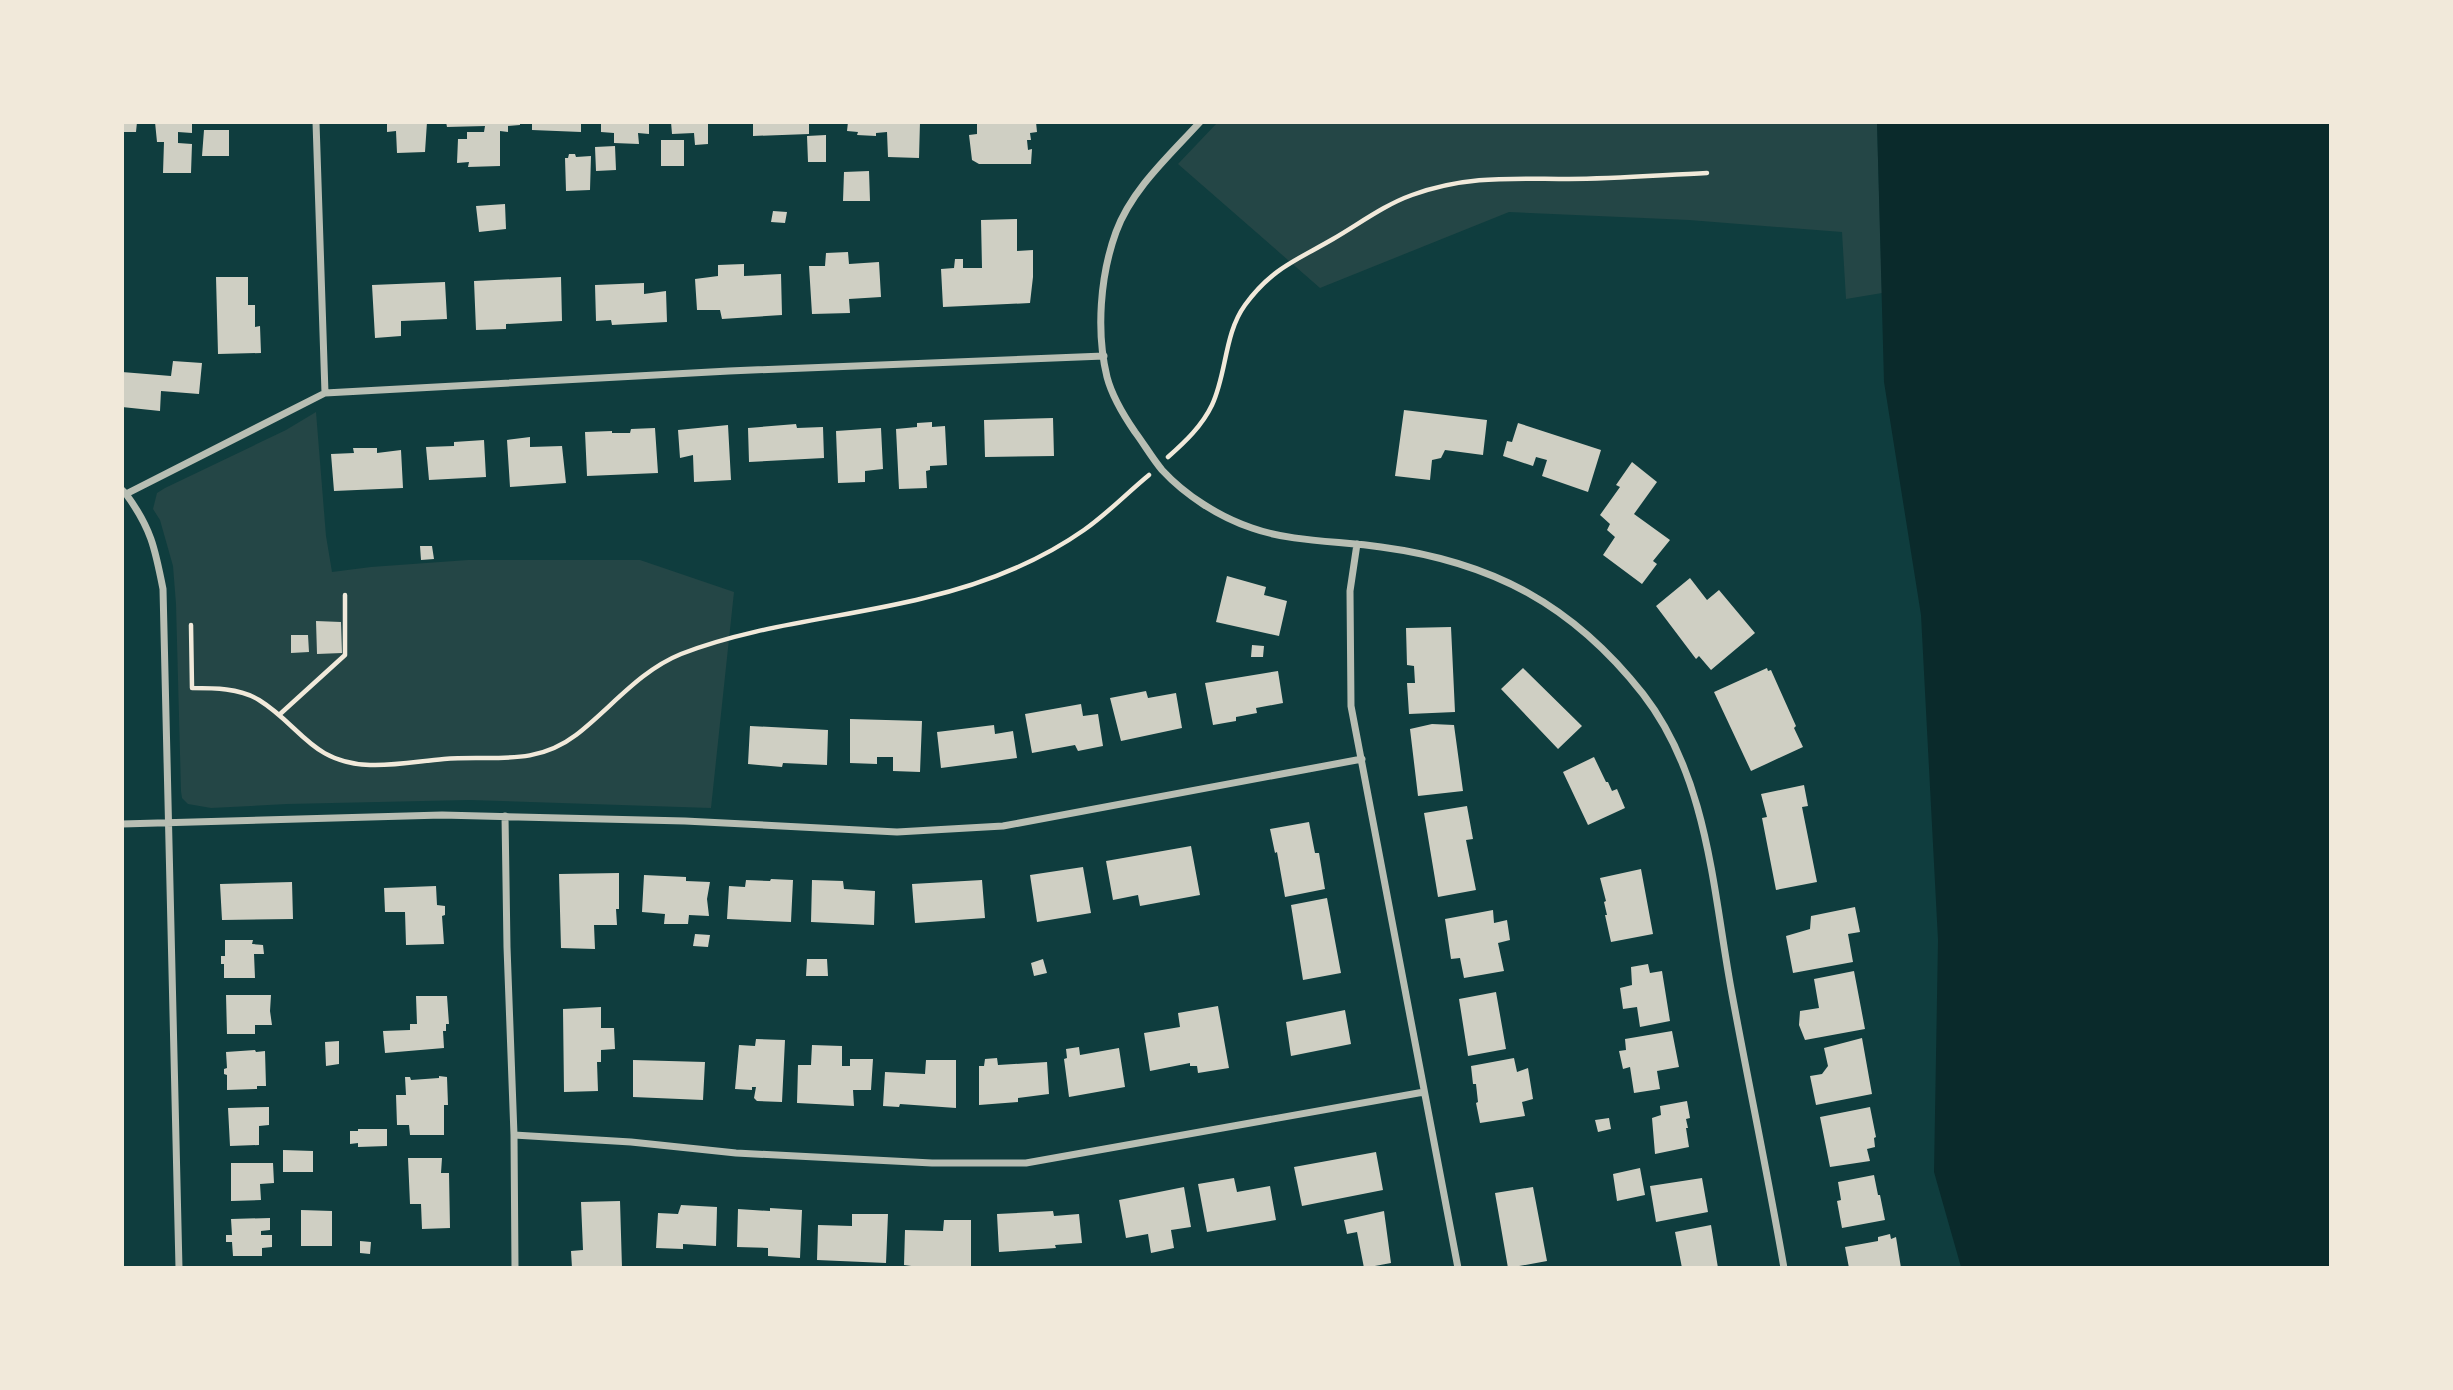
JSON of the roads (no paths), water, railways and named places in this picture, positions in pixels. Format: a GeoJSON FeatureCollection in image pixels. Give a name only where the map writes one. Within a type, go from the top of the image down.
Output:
{"type":"FeatureCollection","features":[{"type":"Feature","properties":{"kind":"street"},"geometry":{"type":"LineString","coordinates":[[316,122],[324,393]]}},
{"type":"Feature","properties":{"kind":"street"},"geometry":{"type":"LineString","coordinates":[[1184,122],[1192,130]]}},
{"type":"Feature","properties":{"kind":"street"},"geometry":{"type":"LineString","coordinates":[[1200,122],[1140,188],[1116,231],[1102,286],[1101,323],[1107,378],[1123,415],[1159,466],[1202,504],[1252,528],[1307,539],[1437,557],[1495,576],[1537,596],[1584,630],[1614,660],[1652,708],[1691,786],[1704,831],[1731,991],[1784,1268]]}},
{"type":"Feature","properties":{"kind":"street"},"geometry":{"type":"LineString","coordinates":[[179,1268],[163,589],[155,548],[144,518],[124,492],[324,393],[717,372],[1104,356]]}},
{"type":"Feature","properties":{"kind":"street"},"geometry":{"type":"LineString","coordinates":[[1357,544],[1350,591],[1351,706],[1458,1268]]}},
{"type":"Feature","properties":{"kind":"street"},"geometry":{"type":"LineString","coordinates":[[122,824],[442,815],[790,825],[897,832],[947,830],[1003,826],[1362,759]]}},
{"type":"Feature","properties":{"kind":"street"},"geometry":{"type":"LineString","coordinates":[[505,816],[515,1268]]}},
{"type":"Feature","properties":{"kind":"street"},"geometry":{"type":"LineString","coordinates":[[514,1135],[631,1142],[736,1153],[932,1163],[1026,1163],[1424,1092]]}}]}
